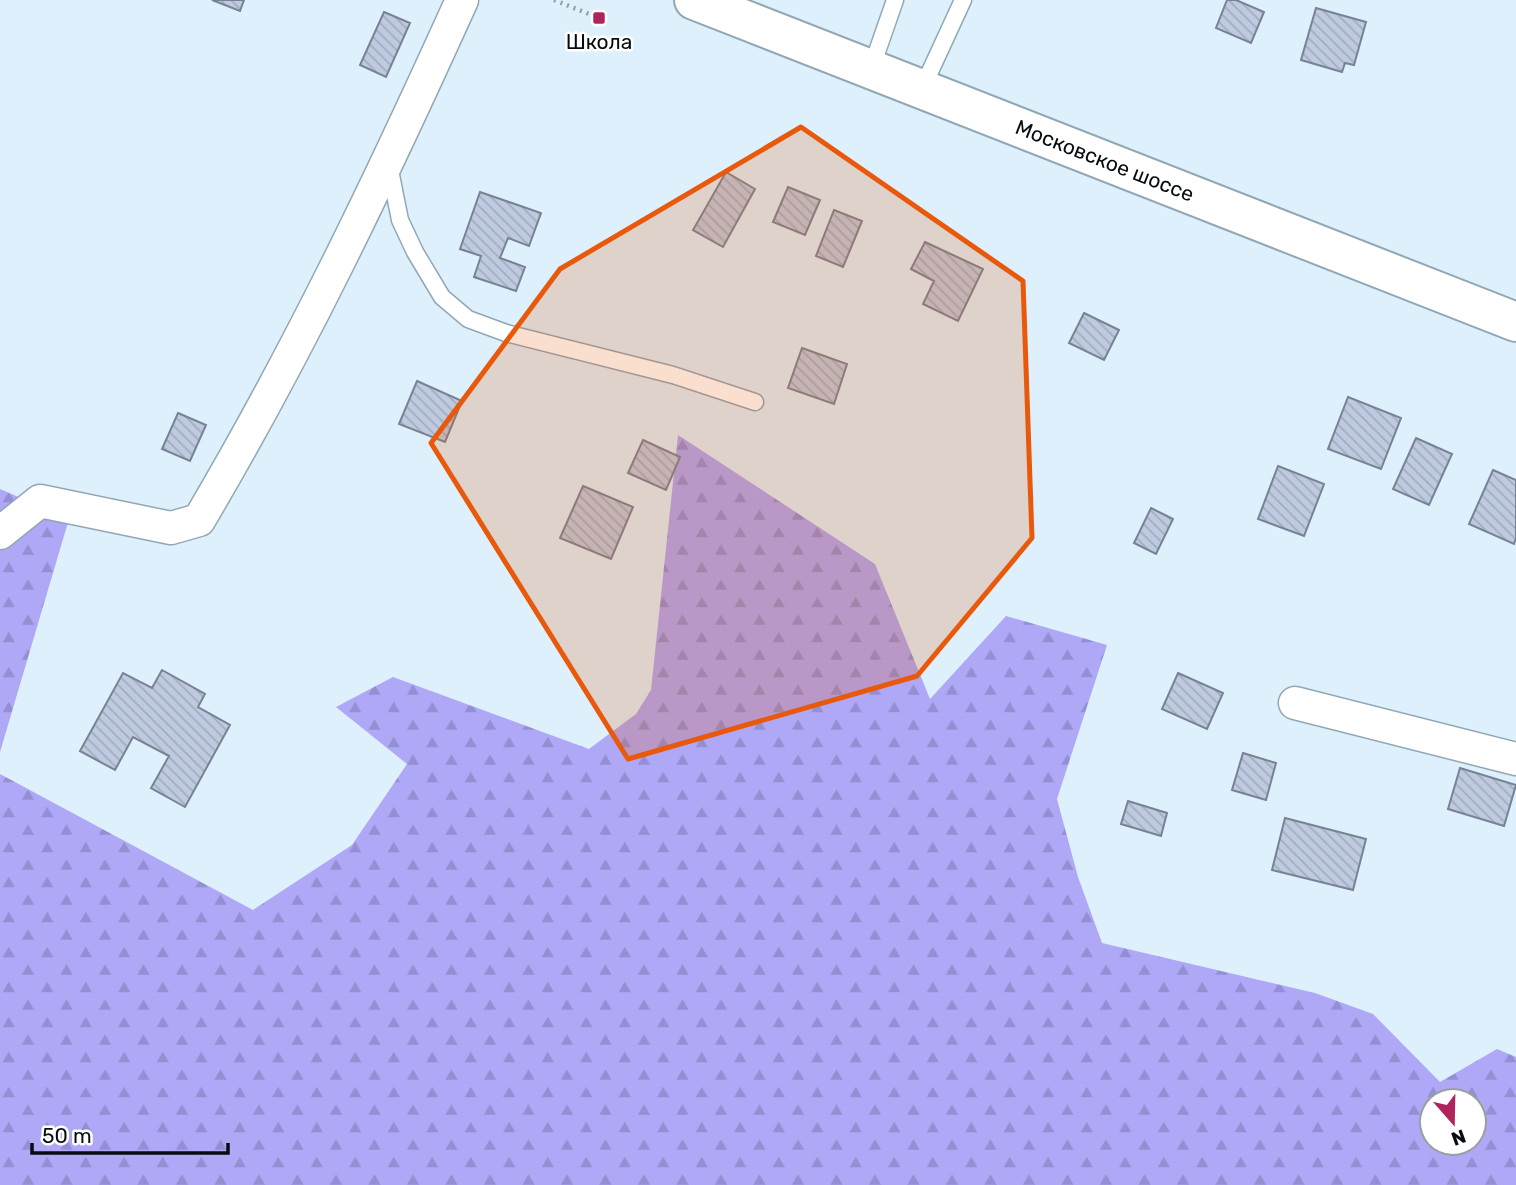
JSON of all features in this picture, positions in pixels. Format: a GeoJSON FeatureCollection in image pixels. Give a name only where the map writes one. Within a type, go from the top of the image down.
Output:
{"type":"FeatureCollection","features":[{"type":"Feature","properties":{"kind":"main road","name":"Московское шоссе"},"geometry":{"type":"LineString","coordinates":[[694,0],[752,16],[871,69],[1516,322]]}},
{"type":"Feature","properties":{"kind":"street"},"geometry":{"type":"LineString","coordinates":[[0,533],[40,501],[171,528],[199,520],[249,436],[388,163],[462,0]]}},
{"type":"Feature","properties":{"kind":"street"},"geometry":{"type":"LineString","coordinates":[[1295,703],[1516,759]]}},
{"type":"Feature","properties":{"kind":"lane"},"geometry":{"type":"LineString","coordinates":[[871,69],[895,0]]}},
{"type":"Feature","properties":{"kind":"lane"},"geometry":{"type":"LineString","coordinates":[[922,89],[963,0]]}},
{"type":"Feature","properties":{"kind":"lane"},"geometry":{"type":"LineString","coordinates":[[388,163],[400,220],[415,252],[442,296],[468,319],[506,333],[673,375],[755,402]]}},
{"type":"Feature","properties":{"kind":"path"},"geometry":{"type":"LineString","coordinates":[[554,0],[599,18]]}},
{"type":"Feature","properties":{"kind":"highlighted area"},"geometry":{"type":"Polygon","coordinates":[[[801,127],[1023,281],[1032,538],[917,676],[628,759],[431,443],[560,269],[801,127]]]}},
{"type":"Feature","properties":{"kind":"green space"},"geometry":{"type":"Polygon","coordinates":[[[678,435],[875,564],[930,699],[1006,616],[1107,645],[1057,799],[1078,877],[1102,943],[1315,993],[1373,1014],[1440,1082],[1497,1049],[1516,1057],[1516,1185],[0,1185],[0,774],[253,910],[352,845],[407,764],[336,707],[393,677],[589,749],[636,714],[651,690],[678,435]]]}},
{"type":"Feature","properties":{"kind":"green space"},"geometry":{"type":"Polygon","coordinates":[[[0,489],[69,519],[0,752],[0,489]]]}},
{"type":"Feature","properties":{"kind":"building"},"geometry":{"type":"Polygon","coordinates":[[[212,0],[244,0],[240,11],[212,0]]]}},
{"type":"Feature","properties":{"kind":"building"},"geometry":{"type":"Polygon","coordinates":[[[1227,0],[1236,0],[1264,12],[1251,43],[1216,28],[1227,0]]]}},
{"type":"Feature","properties":{"kind":"building"},"geometry":{"type":"Polygon","coordinates":[[[1316,8],[1366,22],[1354,65],[1345,63],[1342,72],[1301,60],[1316,8]]]}},
{"type":"Feature","properties":{"kind":"building"},"geometry":{"type":"Polygon","coordinates":[[[384,12],[410,23],[386,77],[360,65],[384,12]]]}},
{"type":"Feature","properties":{"kind":"building"},"geometry":{"type":"Polygon","coordinates":[[[726,172],[755,189],[723,247],[693,230],[726,172]]]}},
{"type":"Feature","properties":{"kind":"building"},"geometry":{"type":"Polygon","coordinates":[[[788,187],[820,200],[805,235],[773,222],[788,187]]]}},
{"type":"Feature","properties":{"kind":"building"},"geometry":{"type":"Polygon","coordinates":[[[480,192],[541,213],[529,246],[508,238],[500,258],[525,267],[516,291],[474,277],[481,256],[460,249],[480,192]]]}},
{"type":"Feature","properties":{"kind":"building"},"geometry":{"type":"Polygon","coordinates":[[[834,210],[862,221],[843,267],[816,256],[834,210]]]}},
{"type":"Feature","properties":{"kind":"building"},"geometry":{"type":"Polygon","coordinates":[[[925,242],[983,269],[958,321],[923,304],[934,281],[911,269],[925,242]]]}},
{"type":"Feature","properties":{"kind":"building"},"geometry":{"type":"Polygon","coordinates":[[[1084,313],[1119,330],[1104,360],[1069,343],[1084,313]]]}},
{"type":"Feature","properties":{"kind":"building"},"geometry":{"type":"Polygon","coordinates":[[[802,348],[847,364],[834,404],[788,388],[802,348]]]}},
{"type":"Feature","properties":{"kind":"building"},"geometry":{"type":"Polygon","coordinates":[[[417,381],[462,401],[445,442],[399,424],[417,381]]]}},
{"type":"Feature","properties":{"kind":"building"},"geometry":{"type":"Polygon","coordinates":[[[1348,397],[1401,418],[1381,469],[1328,449],[1348,397]]]}},
{"type":"Feature","properties":{"kind":"building"},"geometry":{"type":"Polygon","coordinates":[[[178,413],[206,425],[190,461],[162,449],[178,413]]]}},
{"type":"Feature","properties":{"kind":"building"},"geometry":{"type":"Polygon","coordinates":[[[1416,438],[1452,454],[1429,505],[1393,489],[1416,438]]]}},
{"type":"Feature","properties":{"kind":"building"},"geometry":{"type":"Polygon","coordinates":[[[643,440],[680,457],[666,490],[628,473],[643,440]]]}},
{"type":"Feature","properties":{"kind":"building"},"geometry":{"type":"Polygon","coordinates":[[[1278,466],[1324,484],[1304,536],[1258,519],[1278,466]]]}},
{"type":"Feature","properties":{"kind":"building"},"geometry":{"type":"Polygon","coordinates":[[[1493,470],[1516,480],[1514,544],[1469,524],[1493,470]]]}},
{"type":"Feature","properties":{"kind":"building"},"geometry":{"type":"Polygon","coordinates":[[[583,486],[633,507],[611,559],[560,538],[583,486]]]}},
{"type":"Feature","properties":{"kind":"building"},"geometry":{"type":"Polygon","coordinates":[[[1151,508],[1173,519],[1156,554],[1134,543],[1151,508]]]}},
{"type":"Feature","properties":{"kind":"building"},"geometry":{"type":"Polygon","coordinates":[[[162,670],[205,694],[198,707],[230,725],[185,807],[151,788],[169,756],[133,737],[115,770],[80,751],[123,673],[152,688],[162,670]]]}},
{"type":"Feature","properties":{"kind":"building"},"geometry":{"type":"Polygon","coordinates":[[[1178,673],[1223,693],[1207,729],[1162,709],[1178,673]]]}},
{"type":"Feature","properties":{"kind":"building"},"geometry":{"type":"Polygon","coordinates":[[[1243,753],[1276,763],[1266,800],[1232,790],[1243,753]]]}},
{"type":"Feature","properties":{"kind":"building"},"geometry":{"type":"Polygon","coordinates":[[[1460,768],[1516,785],[1504,826],[1448,809],[1460,768]]]}},
{"type":"Feature","properties":{"kind":"building"},"geometry":{"type":"Polygon","coordinates":[[[1128,801],[1167,813],[1161,836],[1121,824],[1128,801]]]}},
{"type":"Feature","properties":{"kind":"building"},"geometry":{"type":"Polygon","coordinates":[[[1285,818],[1366,839],[1353,890],[1272,870],[1285,818]]]}},
{"type":"Feature","properties":{"kind":"place","name":"Школа"},"geometry":{"type":"Point","coordinates":[599,18]}}]}
